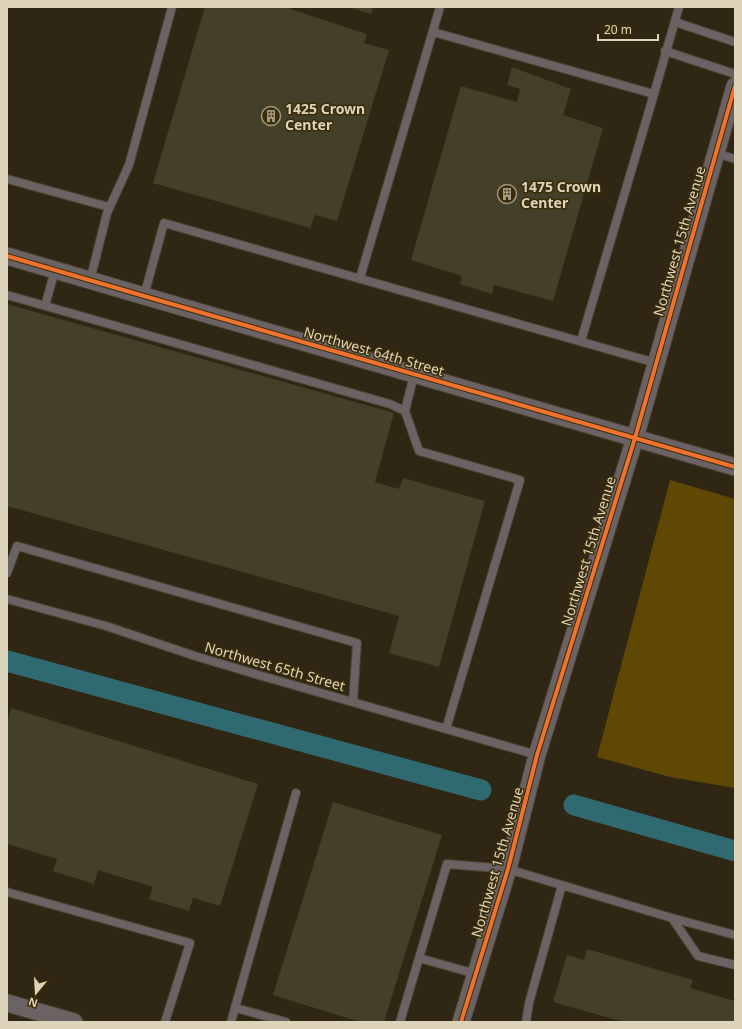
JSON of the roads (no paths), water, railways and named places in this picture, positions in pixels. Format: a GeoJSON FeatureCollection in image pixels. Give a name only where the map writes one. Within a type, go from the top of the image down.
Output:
{"type":"FeatureCollection","features":[{"type":"Feature","properties":{"kind":"street","name":"Northwest 15th Avenue"},"geometry":{"type":"LineString","coordinates":[[461,1022],[508,869],[537,755],[635,438],[735,86]]}},
{"type":"Feature","properties":{"kind":"street","name":"Northwest 64th Street"},"geometry":{"type":"LineString","coordinates":[[7,256],[735,467]]}},
{"type":"Feature","properties":{"kind":"street"},"geometry":{"type":"LineString","coordinates":[[7,1002],[49,1018],[74,1022]]}},
{"type":"Feature","properties":{"kind":"lane"},"geometry":{"type":"LineString","coordinates":[[90,281],[109,207],[129,165],[172,7]]}},
{"type":"Feature","properties":{"kind":"lane"},"geometry":{"type":"LineString","coordinates":[[360,278],[440,7]]}},
{"type":"Feature","properties":{"kind":"lane"},"geometry":{"type":"LineString","coordinates":[[580,341],[679,7]]}},
{"type":"Feature","properties":{"kind":"lane"},"geometry":{"type":"LineString","coordinates":[[675,22],[735,42]]}},
{"type":"Feature","properties":{"kind":"lane"},"geometry":{"type":"LineString","coordinates":[[433,32],[654,94]]}},
{"type":"Feature","properties":{"kind":"lane"},"geometry":{"type":"LineString","coordinates":[[665,51],[735,74]]}},
{"type":"Feature","properties":{"kind":"lane"},"geometry":{"type":"LineString","coordinates":[[715,153],[735,159]]}},
{"type":"Feature","properties":{"kind":"lane"},"geometry":{"type":"LineString","coordinates":[[7,179],[109,207]]}},
{"type":"Feature","properties":{"kind":"lane"},"geometry":{"type":"LineString","coordinates":[[144,296],[164,223],[656,363]]}},
{"type":"Feature","properties":{"kind":"lane"},"geometry":{"type":"LineString","coordinates":[[45,306],[55,270]]}},
{"type":"Feature","properties":{"kind":"lane"},"geometry":{"type":"LineString","coordinates":[[7,295],[390,404],[405,410]]}},
{"type":"Feature","properties":{"kind":"lane"},"geometry":{"type":"LineString","coordinates":[[414,375],[405,410],[418,451],[520,480],[446,729]]}},
{"type":"Feature","properties":{"kind":"lane"},"geometry":{"type":"LineString","coordinates":[[7,573],[17,546],[357,643],[353,702]]}},
{"type":"Feature","properties":{"kind":"lane","name":"Northwest 65th Street"},"geometry":{"type":"LineString","coordinates":[[7,599],[106,626],[195,656],[537,755]]}},
{"type":"Feature","properties":{"kind":"lane"},"geometry":{"type":"LineString","coordinates":[[231,1022],[296,793]]}},
{"type":"Feature","properties":{"kind":"lane"},"geometry":{"type":"LineString","coordinates":[[400,1022],[447,864],[508,869],[672,918],[735,935]]}},
{"type":"Feature","properties":{"kind":"lane"},"geometry":{"type":"LineString","coordinates":[[526,1022],[562,885]]}},
{"type":"Feature","properties":{"kind":"lane"},"geometry":{"type":"LineString","coordinates":[[7,892],[190,943],[165,1022]]}},
{"type":"Feature","properties":{"kind":"lane"},"geometry":{"type":"LineString","coordinates":[[672,918],[698,956],[735,965]]}},
{"type":"Feature","properties":{"kind":"lane"},"geometry":{"type":"LineString","coordinates":[[419,958],[476,974]]}},
{"type":"Feature","properties":{"kind":"lane"},"geometry":{"type":"LineString","coordinates":[[236,1008],[286,1022]]}},
{"type":"Feature","properties":{"kind":"waterway"},"geometry":{"type":"LineString","coordinates":[[7,661],[481,790]]}},
{"type":"Feature","properties":{"kind":"waterway"},"geometry":{"type":"LineString","coordinates":[[574,805],[735,851]]}},
{"type":"Feature","properties":{"kind":"place","name":"1425 Crown Center"},"geometry":{"type":"Point","coordinates":[271,116]}},
{"type":"Feature","properties":{"kind":"place","name":"1475 Crown Center"},"geometry":{"type":"Point","coordinates":[507,194]}}]}
